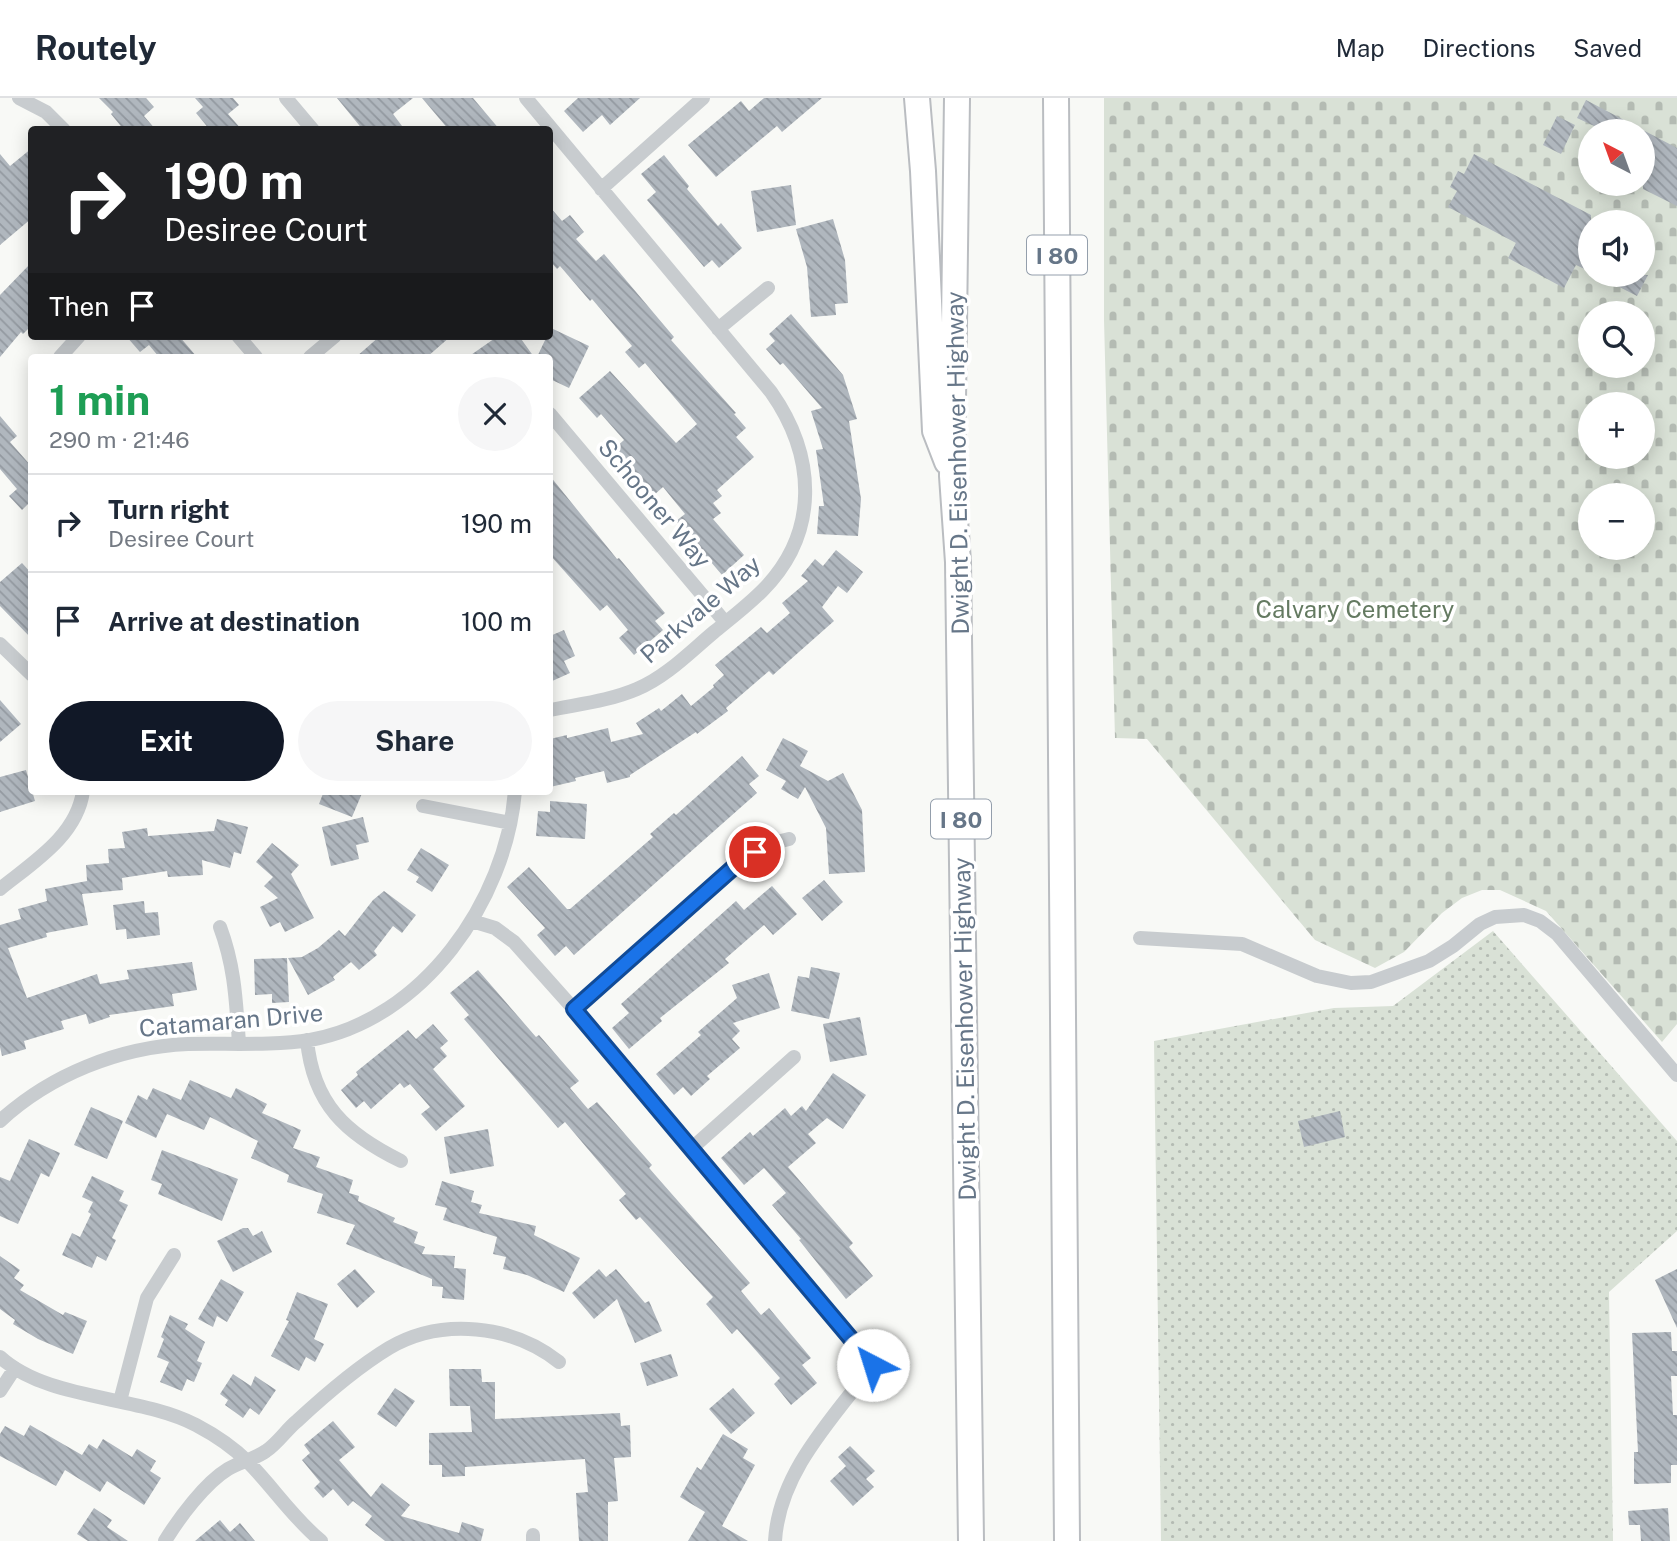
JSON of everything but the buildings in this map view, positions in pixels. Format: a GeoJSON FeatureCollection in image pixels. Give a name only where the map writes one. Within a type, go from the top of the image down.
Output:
{"type":"FeatureCollection","features":[{"type":"Feature","properties":{"kind":"highway"},"geometry":{"type":"LineString","coordinates":[[917,98],[935,431],[952,477]]}},
{"type":"Feature","properties":{"kind":"highway","name":"Dwight D. Eisenhower Highway"},"geometry":{"type":"LineString","coordinates":[[957,98],[952,477],[958,562],[971,1541]]}},
{"type":"Feature","properties":{"kind":"highway","name":"I 80"},"geometry":{"type":"LineString","coordinates":[[1056,98],[1068,1541]]}},
{"type":"Feature","properties":{"kind":"street"},"geometry":{"type":"LineString","coordinates":[[19,98],[46,111],[60,126]]}},
{"type":"Feature","properties":{"kind":"street"},"geometry":{"type":"LineString","coordinates":[[286,98],[310,126]]}},
{"type":"Feature","properties":{"kind":"street","name":"Parkvale Way"},"geometry":{"type":"LineString","coordinates":[[526,98],[549,126]]}},
{"type":"Feature","properties":{"kind":"street"},"geometry":{"type":"LineString","coordinates":[[601,189],[703,98]]}},
{"type":"Feature","properties":{"kind":"street","name":"Parkvale Way"},"geometry":{"type":"LineString","coordinates":[[553,131],[786,413],[800,448],[805,486],[800,524],[786,560],[762,590],[671,668],[639,688],[614,698],[553,709]]}},
{"type":"Feature","properties":{"kind":"street"},"geometry":{"type":"LineString","coordinates":[[718,329],[768,288]]}},
{"type":"Feature","properties":{"kind":"street"},"geometry":{"type":"LineString","coordinates":[[63,354],[75,340]]}},
{"type":"Feature","properties":{"kind":"street"},"geometry":{"type":"LineString","coordinates":[[241,340],[253,354]]}},
{"type":"Feature","properties":{"kind":"street"},"geometry":{"type":"LineString","coordinates":[[314,354],[330,340]]}},
{"type":"Feature","properties":{"kind":"street","name":"Schooner Way"},"geometry":{"type":"LineString","coordinates":[[553,418],[725,622]]}},
{"type":"Feature","properties":{"kind":"street"},"geometry":{"type":"LineString","coordinates":[[0,645],[28,671]]}},
{"type":"Feature","properties":{"kind":"street"},"geometry":{"type":"LineString","coordinates":[[0,889],[60,838],[74,819],[82,795]]}},
{"type":"Feature","properties":{"kind":"street","name":"Catamaran Drive"},"geometry":{"type":"LineString","coordinates":[[0,1121],[35,1094],[62,1078],[121,1055],[184,1045],[307,1040],[354,1027],[399,1000],[446,956],[472,921],[498,867],[514,795]]}},
{"type":"Feature","properties":{"kind":"street"},"geometry":{"type":"LineString","coordinates":[[423,806],[510,823]]}},
{"type":"Feature","properties":{"kind":"street"},"geometry":{"type":"LineString","coordinates":[[574,1009],[744,859],[776,842],[789,839]]}},
{"type":"Feature","properties":{"kind":"street"},"geometry":{"type":"LineString","coordinates":[[1140,938],[1242,944],[1330,980],[1371,982],[1429,961],[1480,924],[1495,917],[1524,915],[1540,921],[1557,934],[1677,1074]]}},
{"type":"Feature","properties":{"kind":"street"},"geometry":{"type":"LineString","coordinates":[[472,921],[484,923],[505,934],[574,1009],[873,1365],[808,1453],[785,1493],[775,1541]]}},
{"type":"Feature","properties":{"kind":"street"},"geometry":{"type":"LineString","coordinates":[[220,928],[230,953],[234,976],[239,1043]]}},
{"type":"Feature","properties":{"kind":"street"},"geometry":{"type":"LineString","coordinates":[[307,1040],[312,1072],[321,1096],[336,1117],[355,1135],[401,1161]]}},
{"type":"Feature","properties":{"kind":"street"},"geometry":{"type":"LineString","coordinates":[[691,1149],[794,1057]]}},
{"type":"Feature","properties":{"kind":"street"},"geometry":{"type":"LineString","coordinates":[[121,1401],[143,1309],[160,1275],[174,1255]]}},
{"type":"Feature","properties":{"kind":"street"},"geometry":{"type":"LineString","coordinates":[[165,1541],[192,1503],[226,1471],[267,1450],[296,1421],[368,1363],[401,1342],[426,1333],[479,1329],[505,1334],[529,1343],[559,1362]]}},
{"type":"Feature","properties":{"kind":"street"},"geometry":{"type":"LineString","coordinates":[[0,1357],[15,1368],[45,1382],[153,1409],[195,1425],[221,1439],[247,1460],[321,1541]]}},
{"type":"Feature","properties":{"kind":"street"},"geometry":{"type":"LineString","coordinates":[[0,1391],[15,1368]]}},
{"type":"Feature","properties":{"kind":"green space","name":"Calvary Cemetery"},"geometry":{"type":"Polygon","coordinates":[[[1104,98],[1677,98],[1677,1024],[1662,1042],[1546,911],[1500,890],[1482,890],[1462,898],[1442,913],[1404,952],[1375,968],[1315,940],[1147,739],[1115,738],[1104,320],[1104,98]]]}},
{"type":"Feature","properties":{"kind":"green space"},"geometry":{"type":"Polygon","coordinates":[[[1493,931],[1677,1141],[1677,1231],[1609,1292],[1613,1541],[1161,1541],[1154,1041],[1334,1008],[1393,1006],[1493,931]]]}},
{"type":"Feature","properties":{"kind":"route"},"geometry":{"type":"LineString","coordinates":[[755,852],[734,867],[574,1009],[873,1365]]}}]}
